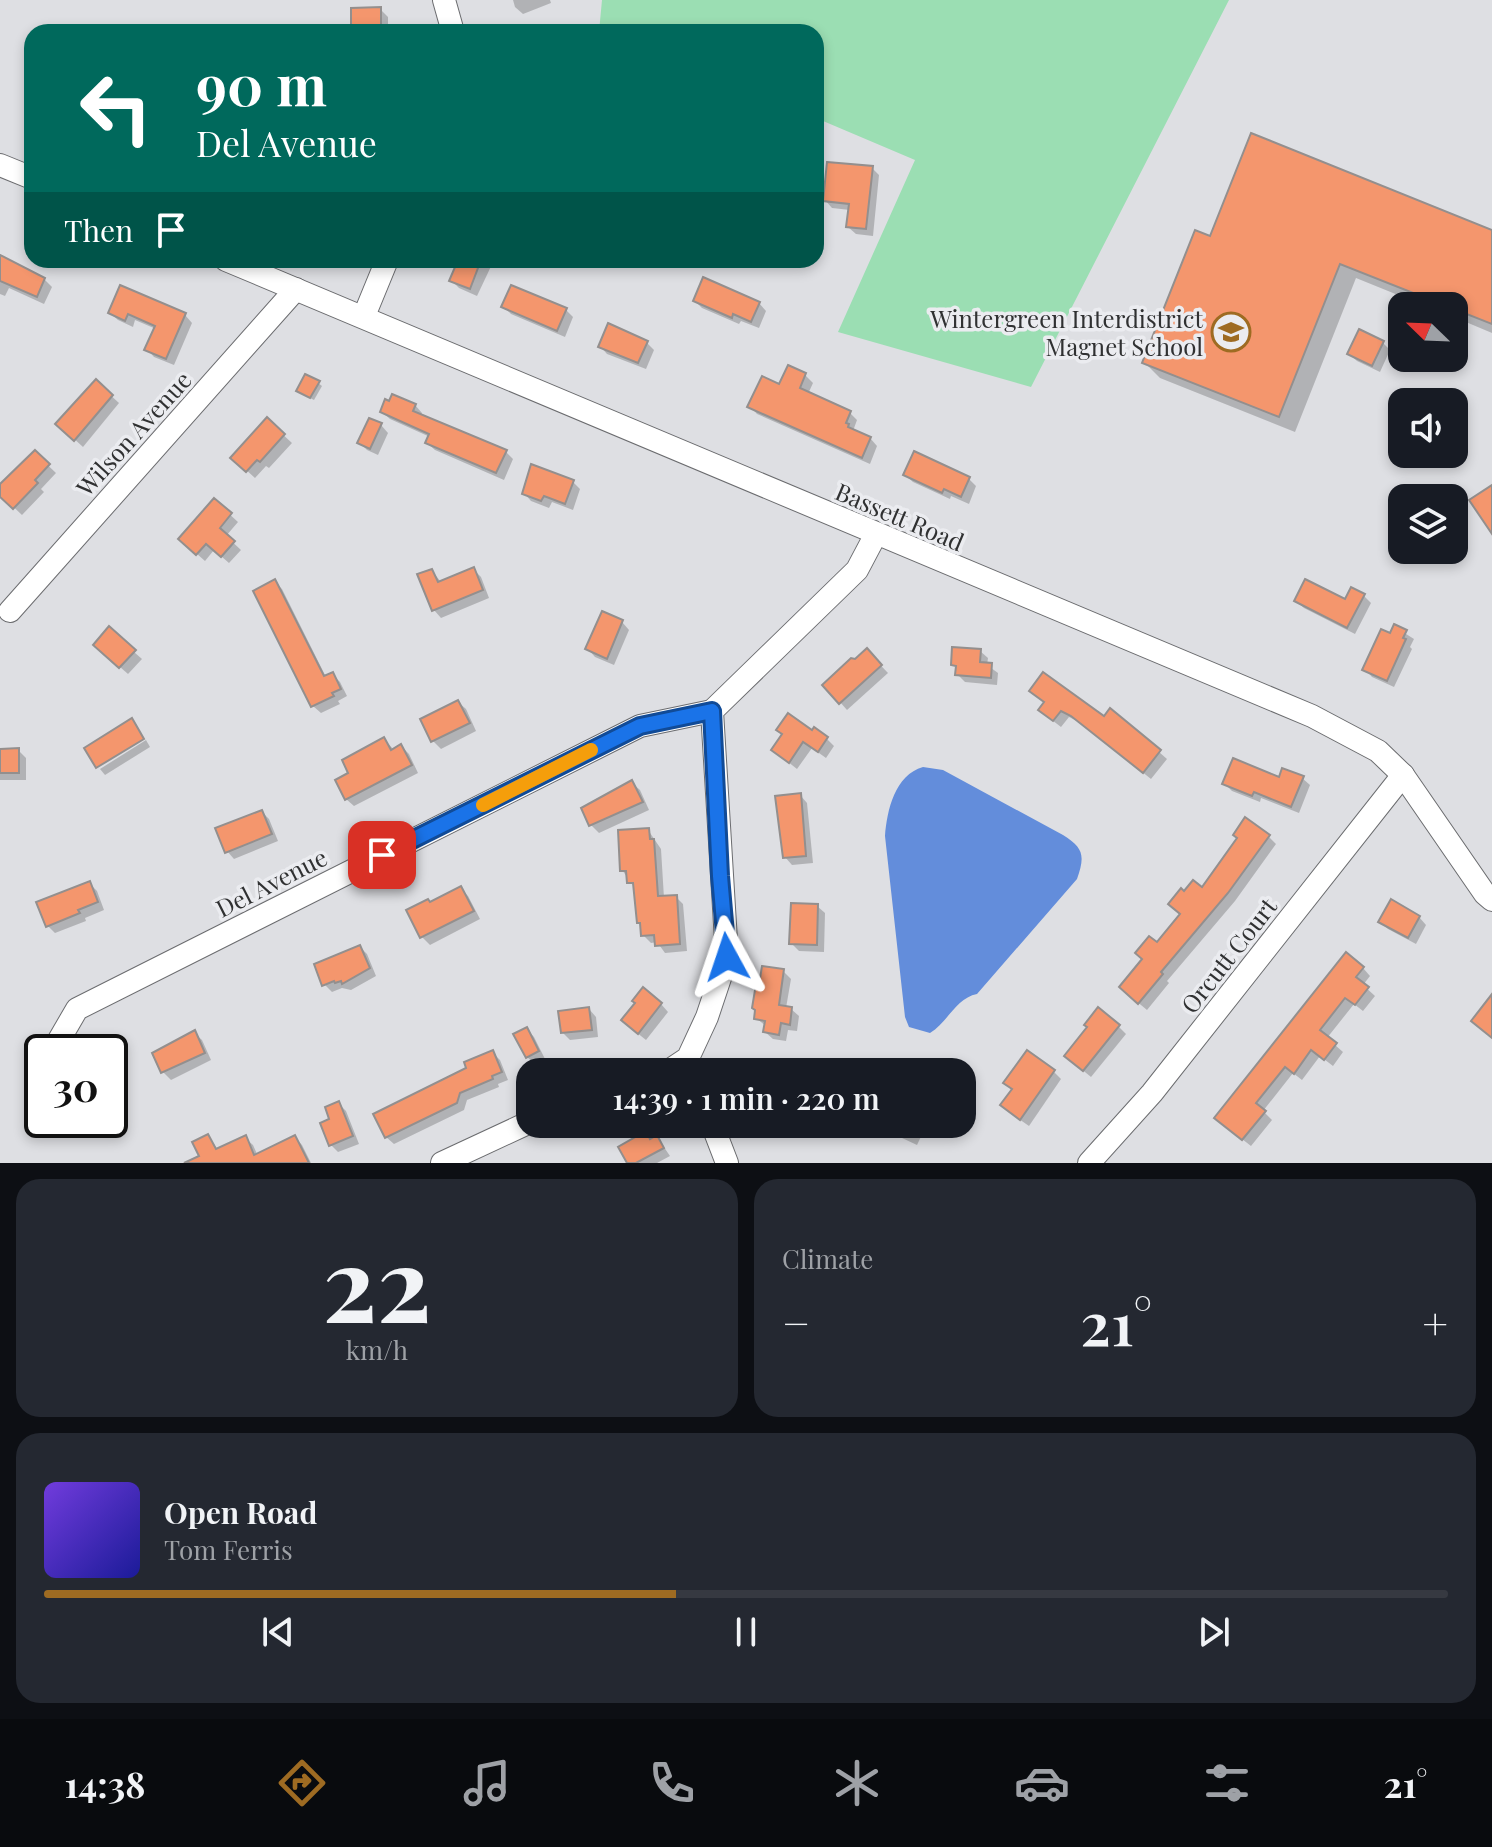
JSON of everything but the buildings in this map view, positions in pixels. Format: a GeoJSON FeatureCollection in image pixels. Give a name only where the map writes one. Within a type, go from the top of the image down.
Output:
{"type":"FeatureCollection","features":[{"type":"Feature","properties":{"kind":"street"},"geometry":{"type":"LineString","coordinates":[[444,0],[451,24]]}},
{"type":"Feature","properties":{"kind":"street"},"geometry":{"type":"LineString","coordinates":[[0,165],[24,175]]}},
{"type":"Feature","properties":{"kind":"street","name":"Bassett Road"},"geometry":{"type":"LineString","coordinates":[[245,268],[1312,716],[1378,751],[1403,775],[1492,900]]}},
{"type":"Feature","properties":{"kind":"street"},"geometry":{"type":"LineString","coordinates":[[364,316],[384,268]]}},
{"type":"Feature","properties":{"kind":"street","name":"Wilson Avenue"},"geometry":{"type":"LineString","coordinates":[[10,611],[296,289]]}},
{"type":"Feature","properties":{"kind":"street"},"geometry":{"type":"LineString","coordinates":[[692,1058],[727,957],[712,711],[857,570],[876,534]]}},
{"type":"Feature","properties":{"kind":"street","name":"Del Avenue"},"geometry":{"type":"LineString","coordinates":[[62,1034],[77,1009],[640,726],[712,711]]}},
{"type":"Feature","properties":{"kind":"street","name":"Orcutt Court"},"geometry":{"type":"LineString","coordinates":[[1089,1163],[1152,1093],[1403,775]]}},
{"type":"Feature","properties":{"kind":"street"},"geometry":{"type":"LineString","coordinates":[[442,1163],[516,1129]]}},
{"type":"Feature","properties":{"kind":"street"},"geometry":{"type":"LineString","coordinates":[[717,1138],[727,1163]]}},
{"type":"Feature","properties":{"kind":"green space"},"geometry":{"type":"Polygon","coordinates":[[[602,0],[1229,0],[1031,387],[838,332],[915,160],[824,121],[824,24],[600,24],[602,0]]]}},
{"type":"Feature","properties":{"kind":"water"},"geometry":{"type":"Polygon","coordinates":[[[923,767],[943,770],[1063,835],[1075,844],[1082,858],[1077,879],[977,994],[963,1000],[930,1033],[909,1027],[905,1017],[885,836],[888,815],[899,785],[913,771],[923,767]]]}},
{"type":"Feature","properties":{"kind":"slow traffic"},"geometry":{"type":"LineString","coordinates":[[483,805],[591,750]]}},
{"type":"Feature","properties":{"kind":"place","name":"Wintergreen Interdistrict Magnet School"},"geometry":{"type":"Point","coordinates":[1231,332]}},
{"type":"Feature","properties":{"kind":"route"},"geometry":{"type":"LineString","coordinates":[[382,855],[640,726],[712,711],[727,957]]}}]}
